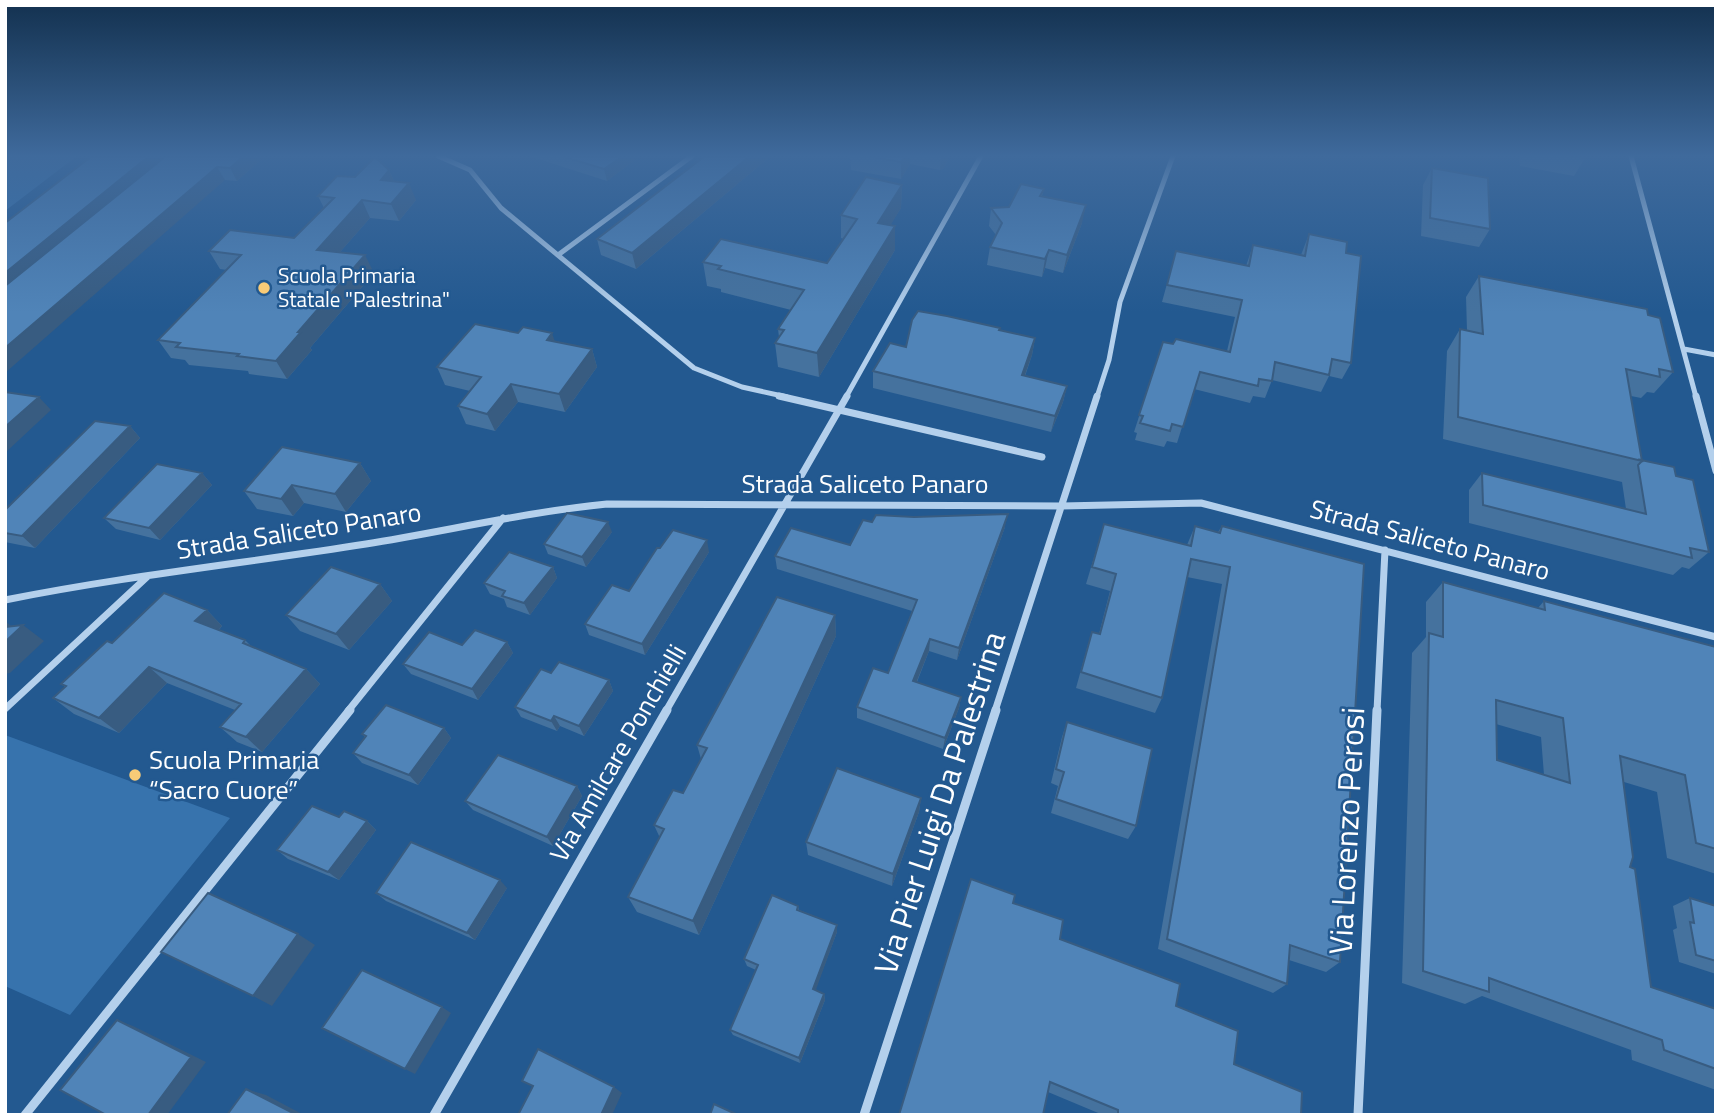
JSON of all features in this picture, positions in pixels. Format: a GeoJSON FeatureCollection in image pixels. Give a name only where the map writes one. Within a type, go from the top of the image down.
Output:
{"type":"FeatureCollection","features":[{"type":"Feature","properties":{"kind":"street"},"geometry":{"type":"LineString","coordinates":[[500,208],[694,368],[742,387],[1042,457]]}},
{"type":"Feature","properties":{"kind":"street"},"geometry":{"type":"LineString","coordinates":[[558,255],[621,208]]}},
{"type":"Feature","properties":{"kind":"street","name":"Via Amilcare Ponchielli"},"geometry":{"type":"LineString","coordinates":[[434,1115],[786,504],[951,208]]}},
{"type":"Feature","properties":{"kind":"street","name":"Via Pier Luigi Da Palestrina"},"geometry":{"type":"LineString","coordinates":[[864,1115],[1109,360],[1120,302],[1154,208]]}},
{"type":"Feature","properties":{"kind":"street"},"geometry":{"type":"LineString","coordinates":[[1645,208],[1716,471]]}},
{"type":"Feature","properties":{"kind":"street"},"geometry":{"type":"LineString","coordinates":[[1684,349],[1716,355]]}},
{"type":"Feature","properties":{"kind":"street","name":"Strada Saliceto Panaro"},"geometry":{"type":"LineString","coordinates":[[5,600],[148,575],[373,543],[555,508],[607,505],[1062,506],[1201,503],[1716,637]]}},
{"type":"Feature","properties":{"kind":"street"},"geometry":{"type":"LineString","coordinates":[[25,1115],[504,517]]}},
{"type":"Feature","properties":{"kind":"street","name":"Via Lorenzo Perosi"},"geometry":{"type":"LineString","coordinates":[[1357,1115],[1385,550]]}},
{"type":"Feature","properties":{"kind":"street"},"geometry":{"type":"LineString","coordinates":[[5,709],[148,575]]}},
{"type":"Feature","properties":{"kind":"shaded area"},"geometry":{"type":"Polygon","coordinates":[[[5,735],[230,818],[70,1015],[5,986],[5,735]]]}},
{"type":"Feature","properties":{"kind":"building"},"geometry":{"type":"Polygon","coordinates":[[[24,208],[85,208],[5,273],[5,223],[24,208]]]}},
{"type":"Feature","properties":{"kind":"building"},"geometry":{"type":"Polygon","coordinates":[[[101,208],[169,208],[5,348],[5,286],[101,208]]]}},
{"type":"Feature","properties":{"kind":"building"},"geometry":{"type":"Polygon","coordinates":[[[324,208],[355,208],[317,250],[365,255],[276,361],[176,347],[180,343],[158,340],[241,255],[209,251],[230,230],[294,238],[324,208]]]}},
{"type":"Feature","properties":{"kind":"building"},"geometry":{"type":"Polygon","coordinates":[[[637,208],[686,208],[632,253],[597,239],[637,208]]]}},
{"type":"Feature","properties":{"kind":"building"},"geometry":{"type":"Polygon","coordinates":[[[845,208],[887,208],[878,223],[895,226],[817,353],[775,343],[784,330],[778,329],[804,290],[718,269],[721,266],[703,262],[721,239],[827,263],[857,219],[841,215],[845,208]]]}},
{"type":"Feature","properties":{"kind":"building"},"geometry":{"type":"Polygon","coordinates":[[[991,208],[1085,208],[1067,255],[1049,250],[1045,259],[990,247],[1002,223],[991,208]]]}},
{"type":"Feature","properties":{"kind":"building"},"geometry":{"type":"Polygon","coordinates":[[[1430,208],[1489,208],[1490,229],[1430,218],[1430,208]]]}},
{"type":"Feature","properties":{"kind":"building"},"geometry":{"type":"Polygon","coordinates":[[[1309,234],[1347,242],[1346,253],[1361,256],[1351,363],[1332,359],[1329,375],[1275,362],[1272,381],[1259,379],[1258,386],[1200,372],[1183,427],[1172,424],[1170,431],[1140,423],[1143,416],[1139,415],[1163,342],[1173,344],[1176,339],[1230,352],[1242,300],[1167,285],[1176,251],[1249,266],[1253,245],[1305,256],[1309,234]]]}},
{"type":"Feature","properties":{"kind":"building"},"geometry":{"type":"Polygon","coordinates":[[[1479,276],[1647,309],[1648,315],[1660,318],[1673,372],[1659,369],[1660,377],[1626,369],[1642,461],[1458,417],[1460,329],[1483,334],[1479,276]]]}},
{"type":"Feature","properties":{"kind":"building"},"geometry":{"type":"Polygon","coordinates":[[[918,311],[1035,338],[1022,375],[1067,386],[1055,416],[873,371],[890,343],[906,347],[912,320],[918,311]]]}},
{"type":"Feature","properties":{"kind":"building"},"geometry":{"type":"Polygon","coordinates":[[[475,324],[518,333],[523,327],[552,333],[547,340],[592,349],[559,394],[511,384],[487,414],[458,406],[481,377],[437,367],[475,324]]]}},
{"type":"Feature","properties":{"kind":"building"},"geometry":{"type":"Polygon","coordinates":[[[5,392],[39,397],[5,427],[5,392]]]}},
{"type":"Feature","properties":{"kind":"building"},"geometry":{"type":"Polygon","coordinates":[[[95,421],[130,426],[22,536],[5,533],[5,510],[95,421]]]}},
{"type":"Feature","properties":{"kind":"building"},"geometry":{"type":"Polygon","coordinates":[[[282,447],[360,463],[335,494],[292,485],[281,499],[244,491],[282,447]]]}},
{"type":"Feature","properties":{"kind":"building"},"geometry":{"type":"Polygon","coordinates":[[[1641,460],[1674,467],[1676,476],[1693,480],[1709,552],[1690,548],[1692,558],[1483,505],[1482,473],[1646,514],[1638,465],[1641,460]]]}},
{"type":"Feature","properties":{"kind":"building"},"geometry":{"type":"Polygon","coordinates":[[[157,464],[202,473],[149,528],[104,518],[157,464]]]}},
{"type":"Feature","properties":{"kind":"building"},"geometry":{"type":"Polygon","coordinates":[[[567,513],[608,522],[582,557],[544,544],[567,513]]]}},
{"type":"Feature","properties":{"kind":"building"},"geometry":{"type":"Polygon","coordinates":[[[1008,514],[959,648],[930,639],[913,681],[961,697],[945,738],[857,707],[873,668],[888,673],[917,600],[775,556],[791,528],[850,545],[863,520],[872,522],[876,515],[914,517],[1008,514]]]}},
{"type":"Feature","properties":{"kind":"building"},"geometry":{"type":"Polygon","coordinates":[[[1104,524],[1191,546],[1195,526],[1220,533],[1222,526],[1364,564],[1340,962],[1290,945],[1287,984],[1167,939],[1230,567],[1191,559],[1162,698],[1081,672],[1092,632],[1100,634],[1116,574],[1092,567],[1104,524]]]}},
{"type":"Feature","properties":{"kind":"building"},"geometry":{"type":"Polygon","coordinates":[[[673,530],[707,540],[642,644],[585,624],[612,585],[629,591],[657,548],[660,548],[673,530]]]}},
{"type":"Feature","properties":{"kind":"building"},"geometry":{"type":"Polygon","coordinates":[[[509,552],[553,567],[524,603],[502,596],[505,591],[484,583],[509,552]]]}},
{"type":"Feature","properties":{"kind":"building"},"geometry":{"type":"Polygon","coordinates":[[[331,567],[380,584],[336,634],[286,615],[331,567]]]}},
{"type":"Feature","properties":{"kind":"building"},"geometry":{"type":"Polygon","coordinates":[[[1443,582],[1545,610],[1544,601],[1716,647],[1716,849],[1696,843],[1685,775],[1620,756],[1633,857],[1630,867],[1635,869],[1651,987],[1716,1009],[1716,1069],[1664,1050],[1662,1040],[1489,978],[1489,992],[1423,971],[1429,633],[1443,637],[1443,582]],[[1496,700],[1497,760],[1570,783],[1563,718],[1496,700]]]}},
{"type":"Feature","properties":{"kind":"building"},"geometry":{"type":"Polygon","coordinates":[[[164,593],[207,610],[195,621],[245,640],[243,643],[306,669],[246,737],[220,727],[241,704],[149,667],[99,718],[53,698],[66,686],[61,684],[107,641],[112,643],[164,593]]]}},
{"type":"Feature","properties":{"kind":"building"},"geometry":{"type":"Polygon","coordinates":[[[777,597],[835,615],[693,921],[628,897],[664,829],[654,825],[673,790],[683,793],[707,748],[697,745],[777,597]]]}},
{"type":"Feature","properties":{"kind":"building"},"geometry":{"type":"Polygon","coordinates":[[[23,625],[5,642],[5,627],[23,625]]]}},
{"type":"Feature","properties":{"kind":"building"},"geometry":{"type":"Polygon","coordinates":[[[475,630],[507,642],[472,689],[403,664],[429,632],[462,645],[475,630]]]}},
{"type":"Feature","properties":{"kind":"building"},"geometry":{"type":"Polygon","coordinates":[[[559,662],[609,680],[579,726],[554,716],[551,721],[515,707],[541,669],[551,673],[559,662]]]}},
{"type":"Feature","properties":{"kind":"building"},"geometry":{"type":"Polygon","coordinates":[[[386,705],[444,728],[409,775],[353,753],[366,736],[362,734],[386,705]]]}},
{"type":"Feature","properties":{"kind":"building"},"geometry":{"type":"Polygon","coordinates":[[[1067,722],[1152,749],[1136,826],[1056,799],[1064,772],[1056,769],[1067,722]]]}},
{"type":"Feature","properties":{"kind":"building"},"geometry":{"type":"Polygon","coordinates":[[[498,755],[577,786],[547,837],[465,801],[498,755]]]}},
{"type":"Feature","properties":{"kind":"building"},"geometry":{"type":"Polygon","coordinates":[[[837,768],[921,798],[893,874],[806,842],[837,768]]]}},
{"type":"Feature","properties":{"kind":"building"},"geometry":{"type":"Polygon","coordinates":[[[312,806],[339,817],[344,811],[367,821],[328,872],[277,850],[312,806]]]}},
{"type":"Feature","properties":{"kind":"building"},"geometry":{"type":"Polygon","coordinates":[[[411,842],[500,880],[467,933],[376,893],[411,842]]]}},
{"type":"Feature","properties":{"kind":"building"},"geometry":{"type":"Polygon","coordinates":[[[971,879],[1015,895],[1013,903],[1063,920],[1060,939],[1180,984],[1176,1006],[1238,1031],[1234,1064],[1302,1092],[1301,1115],[1118,1115],[1118,1110],[1050,1082],[1043,1115],[899,1115],[971,879]]]}},
{"type":"Feature","properties":{"kind":"building"},"geometry":{"type":"Polygon","coordinates":[[[208,893],[298,934],[253,996],[161,952],[208,893]]]}},
{"type":"Feature","properties":{"kind":"building"},"geometry":{"type":"Polygon","coordinates":[[[772,895],[798,906],[797,910],[837,925],[813,989],[824,994],[799,1058],[730,1030],[758,965],[744,959],[772,895]]]}},
{"type":"Feature","properties":{"kind":"building"},"geometry":{"type":"Polygon","coordinates":[[[1690,898],[1716,906],[1716,961],[1696,955],[1690,922],[1694,923],[1690,898]]]}},
{"type":"Feature","properties":{"kind":"building"},"geometry":{"type":"Polygon","coordinates":[[[362,970],[442,1007],[405,1069],[322,1028],[362,970]]]}},
{"type":"Feature","properties":{"kind":"building"},"geometry":{"type":"Polygon","coordinates":[[[117,1020],[191,1057],[148,1115],[106,1115],[60,1090],[117,1020]]]}},
{"type":"Feature","properties":{"kind":"building"},"geometry":{"type":"Polygon","coordinates":[[[538,1049],[614,1087],[601,1115],[518,1115],[533,1086],[522,1081],[538,1049]]]}},
{"type":"Feature","properties":{"kind":"building"},"geometry":{"type":"Polygon","coordinates":[[[246,1089],[297,1115],[227,1115],[246,1089]]]}},
{"type":"Feature","properties":{"kind":"building"},"geometry":{"type":"Polygon","coordinates":[[[714,1104],[738,1115],[710,1115],[714,1104]]]}},
{"type":"Feature","properties":{"kind":"place","name":"Scuola Primaria Statale \"Palestrina\""},"geometry":{"type":"Point","coordinates":[264,288]}},
{"type":"Feature","properties":{"kind":"place","name":"Scuola Primaria “Sacro Cuore”"},"geometry":{"type":"Point","coordinates":[135,775]}}]}
